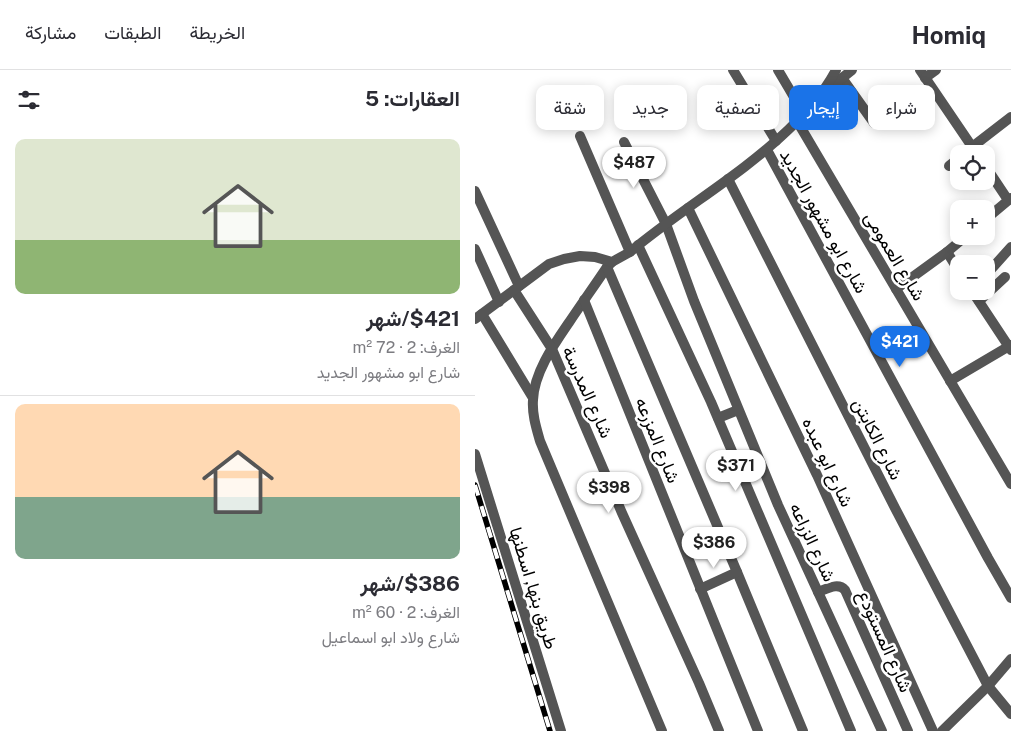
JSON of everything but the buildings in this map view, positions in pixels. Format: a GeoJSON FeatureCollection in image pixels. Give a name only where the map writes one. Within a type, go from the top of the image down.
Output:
{"type":"FeatureCollection","features":[{"type":"Feature","properties":{"kind":"street"},"geometry":{"type":"LineString","coordinates":[[733,70],[776,141]]}},
{"type":"Feature","properties":{"kind":"street","name":"شارع العمومى"},"geometry":{"type":"LineString","coordinates":[[779,70],[789,93]]}},
{"type":"Feature","properties":{"kind":"street"},"geometry":{"type":"LineString","coordinates":[[830,85],[839,74],[852,70]]}},
{"type":"Feature","properties":{"kind":"street"},"geometry":{"type":"LineString","coordinates":[[936,70],[923,74],[972,145]]}},
{"type":"Feature","properties":{"kind":"street"},"geometry":{"type":"LineString","coordinates":[[839,74],[868,115]]}},
{"type":"Feature","properties":{"kind":"street"},"geometry":{"type":"LineString","coordinates":[[980,145],[1011,117]]}},
{"type":"Feature","properties":{"kind":"street"},"geometry":{"type":"LineString","coordinates":[[662,731],[540,441],[534,420],[533,398],[537,380],[552,349],[609,265],[634,249],[767,150],[789,129]]}},
{"type":"Feature","properties":{"kind":"street","name":"شارع العمومى"},"geometry":{"type":"LineString","coordinates":[[807,130],[896,289],[1011,484]]}},
{"type":"Feature","properties":{"kind":"street"},"geometry":{"type":"LineString","coordinates":[[580,136],[717,418],[851,731]]}},
{"type":"Feature","properties":{"kind":"street","name":"شارع الزراعه"},"geometry":{"type":"LineString","coordinates":[[623,142],[666,224],[694,301],[738,410],[818,592],[882,731]]}},
{"type":"Feature","properties":{"kind":"street","name":"شارع ابو مشهور الجديد"},"geometry":{"type":"LineString","coordinates":[[767,150],[1011,598]]}},
{"type":"Feature","properties":{"kind":"street","name":"شارع الكابتن"},"geometry":{"type":"LineString","coordinates":[[727,179],[899,517],[988,686],[1011,714]]}},
{"type":"Feature","properties":{"kind":"street"},"geometry":{"type":"LineString","coordinates":[[995,179],[1010,199],[995,212]]}},
{"type":"Feature","properties":{"kind":"street","name":"شارع المدرسة"},"geometry":{"type":"LineString","coordinates":[[475,191],[517,288],[552,349],[618,504],[719,731]]}},
{"type":"Feature","properties":{"kind":"street","name":"شارع ابو عبده"},"geometry":{"type":"LineString","coordinates":[[688,208],[941,731]]}},
{"type":"Feature","properties":{"kind":"street"},"geometry":{"type":"LineString","coordinates":[[896,289],[955,245]]}},
{"type":"Feature","properties":{"kind":"street"},"geometry":{"type":"LineString","coordinates":[[995,265],[1011,246]]}},
{"type":"Feature","properties":{"kind":"street"},"geometry":{"type":"LineString","coordinates":[[475,249],[499,302]]}},
{"type":"Feature","properties":{"kind":"street"},"geometry":{"type":"LineString","coordinates":[[947,252],[950,257]]}},
{"type":"Feature","properties":{"kind":"street"},"geometry":{"type":"LineString","coordinates":[[533,398],[478,316],[549,264],[579,256],[595,257],[609,265],[803,731]]}},
{"type":"Feature","properties":{"kind":"street"},"geometry":{"type":"LineString","coordinates":[[950,381],[1010,347],[979,302],[1005,277]]}},
{"type":"Feature","properties":{"kind":"street","name":"شارع المزرعه"},"geometry":{"type":"LineString","coordinates":[[584,300],[758,731]]}},
{"type":"Feature","properties":{"kind":"street"},"geometry":{"type":"LineString","coordinates":[[717,418],[738,410]]}},
{"type":"Feature","properties":{"kind":"street","name":"طريق بنها, اسطنها"},"geometry":{"type":"LineString","coordinates":[[475,454],[561,731]]}},
{"type":"Feature","properties":{"kind":"street"},"geometry":{"type":"LineString","coordinates":[[701,588],[737,572]]}},
{"type":"Feature","properties":{"kind":"street","name":"شارع المستودع"},"geometry":{"type":"LineString","coordinates":[[818,592],[833,586],[839,586],[845,590],[908,731]]}},
{"type":"Feature","properties":{"kind":"street"},"geometry":{"type":"LineString","coordinates":[[941,731],[988,686],[1011,659]]}},
{"type":"Feature","properties":{"kind":"railway"},"geometry":{"type":"LineString","coordinates":[[475,485],[550,731]]}}]}
